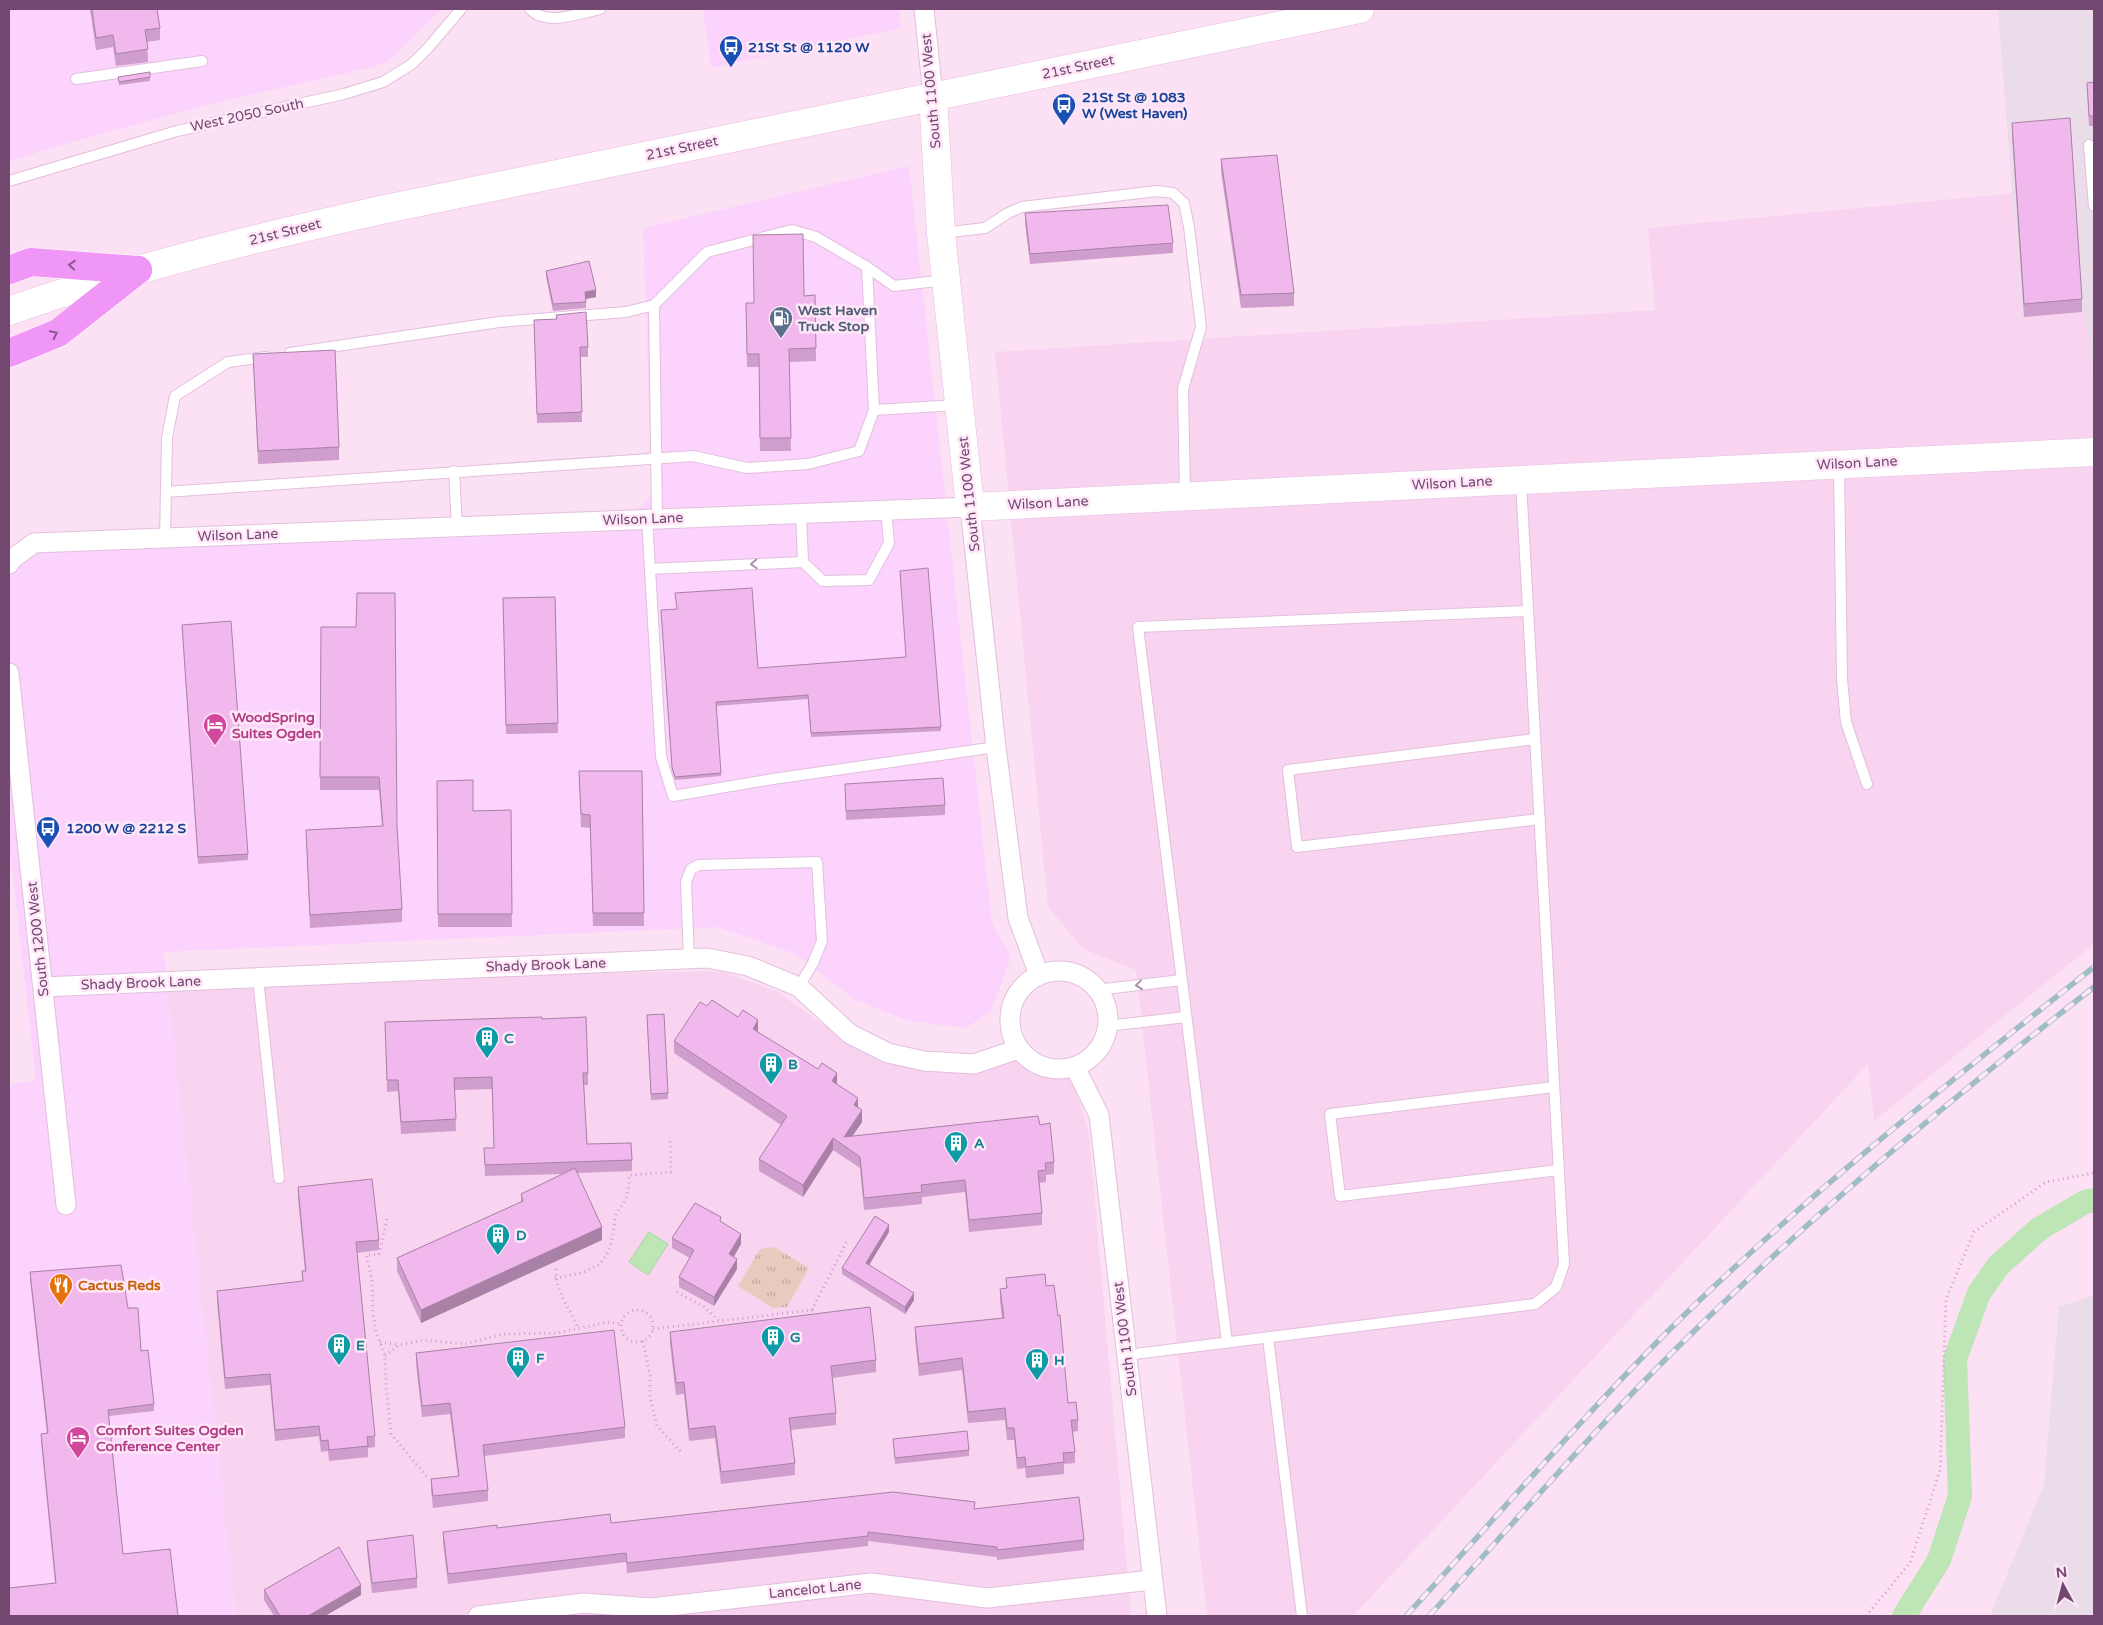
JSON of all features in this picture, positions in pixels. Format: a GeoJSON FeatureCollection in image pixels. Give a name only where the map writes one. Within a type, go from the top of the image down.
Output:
{"type":"FeatureCollection","features":[{"type":"Feature","properties":{"kind":"highway"},"geometry":{"type":"LineString","coordinates":[[9,270],[31,262],[138,270]]}},
{"type":"Feature","properties":{"kind":"highway"},"geometry":{"type":"LineString","coordinates":[[9,353],[58,333],[138,270]]}},
{"type":"Feature","properties":{"kind":"street","name":"South 1100 West"},"geometry":{"type":"LineString","coordinates":[[924,9],[933,96],[941,233],[996,747],[1018,918],[1039,975]]}},
{"type":"Feature","properties":{"kind":"street","name":"21st Street"},"geometry":{"type":"LineString","coordinates":[[9,311],[138,270],[273,234],[381,210],[1360,9]]}},
{"type":"Feature","properties":{"kind":"street","name":"Wilson Lane"},"geometry":{"type":"LineString","coordinates":[[9,564],[12,559],[34,543],[886,510],[2094,452]]}},
{"type":"Feature","properties":{"kind":"street","name":"South 1200 West"},"geometry":{"type":"LineString","coordinates":[[9,673],[66,1205]]}},
{"type":"Feature","properties":{"kind":"street","name":"Shady Brook Lane"},"geometry":{"type":"LineString","coordinates":[[43,987],[707,958],[748,966],[799,987],[850,1034],[888,1053],[924,1061],[974,1064],[1018,1049]]}},
{"type":"Feature","properties":{"kind":"street"},"geometry":{"type":"LineString","coordinates":[[1065,971],[1081,976],[1097,990],[1105,1003],[1108,1020],[1105,1037],[1097,1052],[1090,1058],[1075,1067],[1065,1069],[1048,1068],[1032,1062],[1018,1049],[1011,1033],[1009,1014],[1015,997],[1024,984],[1048,972],[1065,971]]}},
{"type":"Feature","properties":{"kind":"street","name":"South 1100 West"},"geometry":{"type":"LineString","coordinates":[[1075,1067],[1099,1115],[1157,1616]]}},
{"type":"Feature","properties":{"kind":"street","name":"Lancelot Lane"},"geometry":{"type":"LineString","coordinates":[[478,1616],[584,1603],[651,1608],[871,1583],[987,1598],[1152,1580]]}},
{"type":"Feature","properties":{"kind":"lane","name":"West 2050 South"},"geometry":{"type":"LineString","coordinates":[[9,181],[177,131],[344,94],[383,82],[412,64],[461,9]]}},
{"type":"Feature","properties":{"kind":"lane"},"geometry":{"type":"LineString","coordinates":[[530,9],[542,18],[552,18],[600,9]]}},
{"type":"Feature","properties":{"kind":"lane"},"geometry":{"type":"LineString","coordinates":[[76,79],[202,61]]}},
{"type":"Feature","properties":{"kind":"lane"},"geometry":{"type":"LineString","coordinates":[[2089,145],[2094,206]]}},
{"type":"Feature","properties":{"kind":"lane"},"geometry":{"type":"LineString","coordinates":[[941,233],[985,228],[1008,213],[1022,207],[1157,191],[1173,193],[1184,203],[1190,227],[1201,327],[1183,389],[1185,496]]}},
{"type":"Feature","properties":{"kind":"lane"},"geometry":{"type":"LineString","coordinates":[[165,538],[167,438],[175,396],[228,362],[499,322],[626,312],[654,305],[707,252],[792,230],[816,237],[867,267],[894,286],[946,280]]}},
{"type":"Feature","properties":{"kind":"lane"},"geometry":{"type":"LineString","coordinates":[[166,492],[692,456],[747,468],[808,464],[859,451],[874,410],[867,267]]}},
{"type":"Feature","properties":{"kind":"lane"},"geometry":{"type":"LineString","coordinates":[[654,305],[655,458],[650,569],[661,757],[673,796],[773,779],[996,747]]}},
{"type":"Feature","properties":{"kind":"lane"},"geometry":{"type":"LineString","coordinates":[[874,410],[960,405]]}},
{"type":"Feature","properties":{"kind":"lane"},"geometry":{"type":"LineString","coordinates":[[1839,464],[1844,705],[1846,722],[1867,784]]}},
{"type":"Feature","properties":{"kind":"lane"},"geometry":{"type":"LineString","coordinates":[[454,471],[457,526]]}},
{"type":"Feature","properties":{"kind":"lane"},"geometry":{"type":"LineString","coordinates":[[1127,1355],[1535,1304],[1556,1287],[1564,1264],[1521,480]]}},
{"type":"Feature","properties":{"kind":"lane"},"geometry":{"type":"LineString","coordinates":[[801,513],[803,562],[823,582],[869,580],[889,543],[886,510]]}},
{"type":"Feature","properties":{"kind":"lane"},"geometry":{"type":"LineString","coordinates":[[650,569],[803,562]]}},
{"type":"Feature","properties":{"kind":"lane"},"geometry":{"type":"LineString","coordinates":[[1227,1343],[1138,628],[1528,611]]}},
{"type":"Feature","properties":{"kind":"lane"},"geometry":{"type":"LineString","coordinates":[[1535,739],[1288,770],[1297,847],[1540,819]]}},
{"type":"Feature","properties":{"kind":"lane"},"geometry":{"type":"LineString","coordinates":[[689,959],[686,882],[691,869],[698,865],[818,862],[822,940],[813,963],[799,987]]}},
{"type":"Feature","properties":{"kind":"lane"},"geometry":{"type":"LineString","coordinates":[[258,978],[279,1178]]}},
{"type":"Feature","properties":{"kind":"lane"},"geometry":{"type":"LineString","coordinates":[[1097,990],[1181,980]]}},
{"type":"Feature","properties":{"kind":"lane"},"geometry":{"type":"LineString","coordinates":[[1107,1026],[1186,1017]]}},
{"type":"Feature","properties":{"kind":"lane"},"geometry":{"type":"LineString","coordinates":[[1554,1087],[1330,1114],[1340,1196],[1559,1170]]}},
{"type":"Feature","properties":{"kind":"lane"},"geometry":{"type":"LineString","coordinates":[[1268,1338],[1302,1616]]}},
{"type":"Feature","properties":{"kind":"path"},"geometry":{"type":"LineString","coordinates":[[556,1278],[582,1273],[600,1264],[611,1245],[616,1214],[626,1199],[629,1175],[671,1172],[670,1137]]}},
{"type":"Feature","properties":{"kind":"path"},"geometry":{"type":"LineString","coordinates":[[1866,1616],[1910,1563],[1940,1470],[1946,1299],[1974,1232],[2046,1182],[2094,1173]]}},
{"type":"Feature","properties":{"kind":"path"},"geometry":{"type":"LineString","coordinates":[[387,1219],[380,1254],[366,1255],[372,1279],[373,1313],[385,1356],[391,1434],[428,1478]]}},
{"type":"Feature","properties":{"kind":"path"},"geometry":{"type":"LineString","coordinates":[[814,1317],[812,1310],[847,1241]]}},
{"type":"Feature","properties":{"kind":"path"},"geometry":{"type":"LineString","coordinates":[[556,1269],[556,1278],[565,1305],[572,1313],[578,1328]]}},
{"type":"Feature","properties":{"kind":"path"},"geometry":{"type":"LineString","coordinates":[[677,1292],[703,1306],[719,1321]]}},
{"type":"Feature","properties":{"kind":"path"},"geometry":{"type":"LineString","coordinates":[[639,1310],[649,1316],[653,1328],[650,1335],[642,1342],[632,1341],[627,1339],[621,1329],[621,1324],[628,1313],[639,1310]]}},
{"type":"Feature","properties":{"kind":"path"},"geometry":{"type":"LineString","coordinates":[[653,1328],[812,1310]]}},
{"type":"Feature","properties":{"kind":"path"},"geometry":{"type":"LineString","coordinates":[[380,1342],[399,1345],[424,1340],[465,1344],[503,1334],[558,1333],[607,1322],[621,1324]]}},
{"type":"Feature","properties":{"kind":"path"},"geometry":{"type":"LineString","coordinates":[[642,1342],[650,1376],[650,1397],[657,1426],[681,1452]]}},
{"type":"Feature","properties":{"kind":"path"},"geometry":{"type":"LineString","coordinates":[[385,1356],[399,1345]]}},
{"type":"Feature","properties":{"kind":"shaded area"},"geometry":{"type":"Polygon","coordinates":[[[9,9],[442,9],[387,62],[373,67],[210,104],[47,149],[9,162],[9,9]]]}},
{"type":"Feature","properties":{"kind":"shaded area"},"geometry":{"type":"Polygon","coordinates":[[[703,9],[899,9],[901,28],[711,68],[703,9]]]}},
{"type":"Feature","properties":{"kind":"shaded area"},"geometry":{"type":"Polygon","coordinates":[[[1998,9],[2094,9],[2094,384],[2085,313],[2022,316],[1998,9]]]}},
{"type":"Feature","properties":{"kind":"shaded area"},"geometry":{"type":"Polygon","coordinates":[[[909,166],[992,923],[1011,957],[991,1011],[966,1028],[909,1021],[855,1000],[796,954],[717,927],[164,952],[236,1616],[9,1616],[9,1084],[36,1081],[9,842],[9,553],[617,532],[652,494],[643,228],[909,166]]]}},
{"type":"Feature","properties":{"kind":"shaded area"},"geometry":{"type":"Polygon","coordinates":[[[2016,193],[2024,316],[2085,312],[2094,384],[2094,944],[1874,1121],[1868,1064],[1353,1616],[1207,1616],[1136,970],[1083,949],[1048,907],[995,352],[1655,310],[1648,228],[2016,193]]]}},
{"type":"Feature","properties":{"kind":"shaded area"},"geometry":{"type":"Polygon","coordinates":[[[720,971],[776,991],[841,1037],[967,1066],[1012,1050],[1030,1071],[1072,1079],[1089,1133],[1131,1616],[236,1616],[167,981],[720,971]]]}},
{"type":"Feature","properties":{"kind":"shaded area"},"geometry":{"type":"Polygon","coordinates":[[[649,1232],[668,1244],[648,1275],[629,1262],[649,1232]]]}},
{"type":"Feature","properties":{"kind":"shaded area"},"geometry":{"type":"Polygon","coordinates":[[[2094,1295],[2094,1616],[1990,1616],[2044,1484],[2059,1307],[2094,1295]]]}},
{"type":"Feature","properties":{"kind":"green space"},"geometry":{"type":"Polygon","coordinates":[[[774,1247],[809,1268],[787,1307],[773,1308],[738,1286],[760,1249],[774,1247]]]}},
{"type":"Feature","properties":{"kind":"building"},"geometry":{"type":"Polygon","coordinates":[[[92,9],[157,9],[160,28],[145,30],[148,49],[116,54],[113,35],[96,38],[92,9]]]}},
{"type":"Feature","properties":{"kind":"building"},"geometry":{"type":"Polygon","coordinates":[[[150,72],[150,77],[119,82],[118,77],[150,72]]]}},
{"type":"Feature","properties":{"kind":"building"},"geometry":{"type":"Polygon","coordinates":[[[2094,82],[2094,116],[2089,116],[2087,83],[2094,82]]]}},
{"type":"Feature","properties":{"kind":"building"},"geometry":{"type":"Polygon","coordinates":[[[2070,118],[2082,299],[2024,304],[2012,123],[2070,118]]]}},
{"type":"Feature","properties":{"kind":"building"},"geometry":{"type":"Polygon","coordinates":[[[1277,155],[1294,293],[1241,295],[1221,159],[1277,155]]]}},
{"type":"Feature","properties":{"kind":"building"},"geometry":{"type":"Polygon","coordinates":[[[1168,205],[1173,243],[1030,254],[1025,213],[1168,205]]]}},
{"type":"Feature","properties":{"kind":"building","name":"West Haven Truck Stop"},"geometry":{"type":"Polygon","coordinates":[[[803,234],[804,296],[815,295],[816,348],[789,349],[791,438],[760,438],[759,354],[747,354],[746,303],[754,303],[753,235],[803,234]]]}},
{"type":"Feature","properties":{"kind":"building"},"geometry":{"type":"Polygon","coordinates":[[[589,261],[596,290],[585,292],[586,302],[553,304],[546,271],[589,261]]]}},
{"type":"Feature","properties":{"kind":"building"},"geometry":{"type":"Polygon","coordinates":[[[586,312],[588,347],[580,347],[582,412],[537,414],[534,320],[557,319],[556,315],[586,312]]]}},
{"type":"Feature","properties":{"kind":"building"},"geometry":{"type":"Polygon","coordinates":[[[335,350],[339,447],[258,451],[253,354],[335,350]]]}},
{"type":"Feature","properties":{"kind":"building"},"geometry":{"type":"Polygon","coordinates":[[[928,568],[941,727],[811,733],[808,695],[716,702],[721,773],[675,777],[672,767],[661,610],[677,609],[675,593],[752,588],[758,668],[906,657],[900,571],[928,568]]]}},
{"type":"Feature","properties":{"kind":"building"},"geometry":{"type":"Polygon","coordinates":[[[357,593],[395,593],[397,826],[402,909],[310,915],[306,830],[383,826],[379,777],[320,777],[321,627],[356,627],[357,593]]]}},
{"type":"Feature","properties":{"kind":"building"},"geometry":{"type":"Polygon","coordinates":[[[555,597],[558,723],[506,725],[503,598],[555,597]]]}},
{"type":"Feature","properties":{"kind":"building","name":"WoodSpring Suites Ogden"},"geometry":{"type":"Polygon","coordinates":[[[231,621],[248,854],[198,857],[182,625],[231,621]]]}},
{"type":"Feature","properties":{"kind":"building"},"geometry":{"type":"Polygon","coordinates":[[[579,771],[642,771],[644,913],[593,913],[590,815],[581,814],[579,771]]]}},
{"type":"Feature","properties":{"kind":"building"},"geometry":{"type":"Polygon","coordinates":[[[943,778],[945,805],[846,811],[845,784],[943,778]]]}},
{"type":"Feature","properties":{"kind":"building"},"geometry":{"type":"Polygon","coordinates":[[[473,780],[473,811],[511,810],[512,914],[438,914],[437,781],[473,780]]]}},
{"type":"Feature","properties":{"kind":"building"},"geometry":{"type":"Polygon","coordinates":[[[712,1000],[738,1017],[743,1010],[758,1020],[753,1029],[818,1069],[822,1063],[837,1073],[832,1081],[858,1098],[854,1105],[862,1110],[844,1137],[1038,1116],[1040,1125],[1050,1123],[1054,1162],[1045,1163],[1046,1170],[1038,1171],[1042,1213],[969,1220],[965,1180],[921,1185],[922,1192],[864,1198],[860,1157],[833,1138],[803,1185],[759,1159],[787,1116],[674,1041],[700,1002],[707,1006],[712,1000]]]}},
{"type":"Feature","properties":{"kind":"building"},"geometry":{"type":"Polygon","coordinates":[[[664,1014],[668,1093],[651,1094],[647,1015],[664,1014]]]}},
{"type":"Feature","properties":{"kind":"building"},"geometry":{"type":"Polygon","coordinates":[[[542,1017],[542,1019],[586,1017],[588,1073],[583,1073],[587,1144],[631,1143],[632,1160],[485,1165],[484,1148],[494,1148],[492,1077],[454,1078],[456,1119],[401,1122],[398,1080],[387,1080],[385,1022],[542,1017]]]}},
{"type":"Feature","properties":{"kind":"building","name":"D"},"geometry":{"type":"Polygon","coordinates":[[[575,1168],[602,1227],[421,1310],[397,1258],[523,1201],[521,1194],[575,1168]]]}},
{"type":"Feature","properties":{"kind":"building"},"geometry":{"type":"Polygon","coordinates":[[[372,1179],[379,1240],[356,1242],[375,1436],[367,1437],[368,1446],[329,1450],[328,1440],[321,1441],[319,1426],[275,1430],[270,1374],[225,1378],[217,1291],[303,1281],[302,1271],[306,1271],[298,1187],[372,1179]]]}},
{"type":"Feature","properties":{"kind":"building"},"geometry":{"type":"Polygon","coordinates":[[[695,1203],[721,1217],[720,1221],[741,1234],[729,1254],[737,1259],[714,1297],[679,1277],[694,1250],[672,1238],[695,1203]]]}},
{"type":"Feature","properties":{"kind":"building"},"geometry":{"type":"Polygon","coordinates":[[[875,1216],[889,1225],[866,1263],[914,1293],[905,1307],[842,1268],[875,1216]]]}},
{"type":"Feature","properties":{"kind":"building","name":"Comfort Suites Ogden Conference Center"},"geometry":{"type":"Polygon","coordinates":[[[121,1265],[128,1308],[138,1308],[141,1351],[148,1350],[154,1404],[108,1410],[123,1554],[170,1549],[178,1616],[9,1616],[9,1588],[56,1583],[41,1434],[48,1433],[30,1272],[121,1265]]]}},
{"type":"Feature","properties":{"kind":"building"},"geometry":{"type":"Polygon","coordinates":[[[1045,1274],[1046,1286],[1054,1285],[1058,1316],[1060,1315],[1068,1403],[1076,1402],[1078,1420],[1071,1420],[1075,1452],[1063,1453],[1064,1462],[1026,1467],[1025,1457],[1017,1458],[1014,1428],[1007,1428],[1005,1408],[968,1412],[962,1358],[919,1364],[915,1327],[1004,1318],[1000,1289],[1007,1288],[1006,1278],[1045,1274]]]}},
{"type":"Feature","properties":{"kind":"building"},"geometry":{"type":"Polygon","coordinates":[[[870,1307],[876,1360],[831,1366],[836,1413],[789,1418],[795,1463],[721,1472],[715,1426],[689,1429],[684,1382],[676,1383],[670,1332],[870,1307]]]}},
{"type":"Feature","properties":{"kind":"building"},"geometry":{"type":"Polygon","coordinates":[[[614,1330],[625,1427],[483,1445],[488,1490],[433,1496],[431,1479],[459,1476],[450,1403],[422,1406],[416,1353],[614,1330]]]}},
{"type":"Feature","properties":{"kind":"building"},"geometry":{"type":"Polygon","coordinates":[[[967,1431],[969,1450],[895,1458],[893,1439],[967,1431]]]}},
{"type":"Feature","properties":{"kind":"building"},"geometry":{"type":"Polygon","coordinates":[[[893,1492],[975,1502],[974,1509],[1079,1497],[1084,1540],[997,1550],[997,1547],[868,1532],[868,1536],[627,1563],[626,1553],[448,1574],[443,1532],[497,1525],[497,1528],[610,1514],[611,1523],[893,1492]]]}},
{"type":"Feature","properties":{"kind":"building"},"geometry":{"type":"Polygon","coordinates":[[[413,1535],[417,1578],[372,1583],[367,1541],[413,1535]]]}},
{"type":"Feature","properties":{"kind":"building"},"geometry":{"type":"Polygon","coordinates":[[[339,1547],[361,1585],[308,1616],[280,1616],[264,1590],[339,1547]]]}},
{"type":"Feature","properties":{"kind":"waterway"},"geometry":{"type":"LineString","coordinates":[[1904,1616],[1939,1560],[1960,1496],[1955,1359],[1979,1293],[1998,1266],[2039,1229],[2085,1202],[2094,1200]]}},
{"type":"Feature","properties":{"kind":"railway"},"geometry":{"type":"LineString","coordinates":[[1406,1616],[1600,1401],[1718,1283],[1822,1189],[1984,1054],[2094,967]]}},
{"type":"Feature","properties":{"kind":"railway"},"geometry":{"type":"LineString","coordinates":[[1429,1616],[1620,1406],[1734,1292],[1885,1157],[2094,987]]}},
{"type":"Feature","properties":{"kind":"place","name":"21St St @ 1120 W"},"geometry":{"type":"Point","coordinates":[731,68]}},
{"type":"Feature","properties":{"kind":"place","name":"21St St @ 1083 W (West Haven)"},"geometry":{"type":"Point","coordinates":[1064,126]}},
{"type":"Feature","properties":{"kind":"place","name":"West Haven Truck Stop"},"geometry":{"type":"Point","coordinates":[781,339]}},
{"type":"Feature","properties":{"kind":"place","name":"WoodSpring Suites Ogden"},"geometry":{"type":"Point","coordinates":[215,746]}},
{"type":"Feature","properties":{"kind":"place","name":"1200 W @ 2212 S"},"geometry":{"type":"Point","coordinates":[48,849]}},
{"type":"Feature","properties":{"kind":"place","name":"C"},"geometry":{"type":"Point","coordinates":[487,1059]}},
{"type":"Feature","properties":{"kind":"place","name":"B"},"geometry":{"type":"Point","coordinates":[771,1085]}},
{"type":"Feature","properties":{"kind":"place","name":"A"},"geometry":{"type":"Point","coordinates":[956,1164]}},
{"type":"Feature","properties":{"kind":"place","name":"D"},"geometry":{"type":"Point","coordinates":[498,1256]}},
{"type":"Feature","properties":{"kind":"place","name":"Cactus Reds"},"geometry":{"type":"Point","coordinates":[61,1306]}},
{"type":"Feature","properties":{"kind":"place","name":"G"},"geometry":{"type":"Point","coordinates":[773,1358]}},
{"type":"Feature","properties":{"kind":"place","name":"E"},"geometry":{"type":"Point","coordinates":[339,1366]}},
{"type":"Feature","properties":{"kind":"place","name":"F"},"geometry":{"type":"Point","coordinates":[518,1379]}},
{"type":"Feature","properties":{"kind":"place","name":"H"},"geometry":{"type":"Point","coordinates":[1037,1381]}},
{"type":"Feature","properties":{"kind":"place","name":"Comfort Suites Ogden Conference Center"},"geometry":{"type":"Point","coordinates":[78,1459]}}]}
